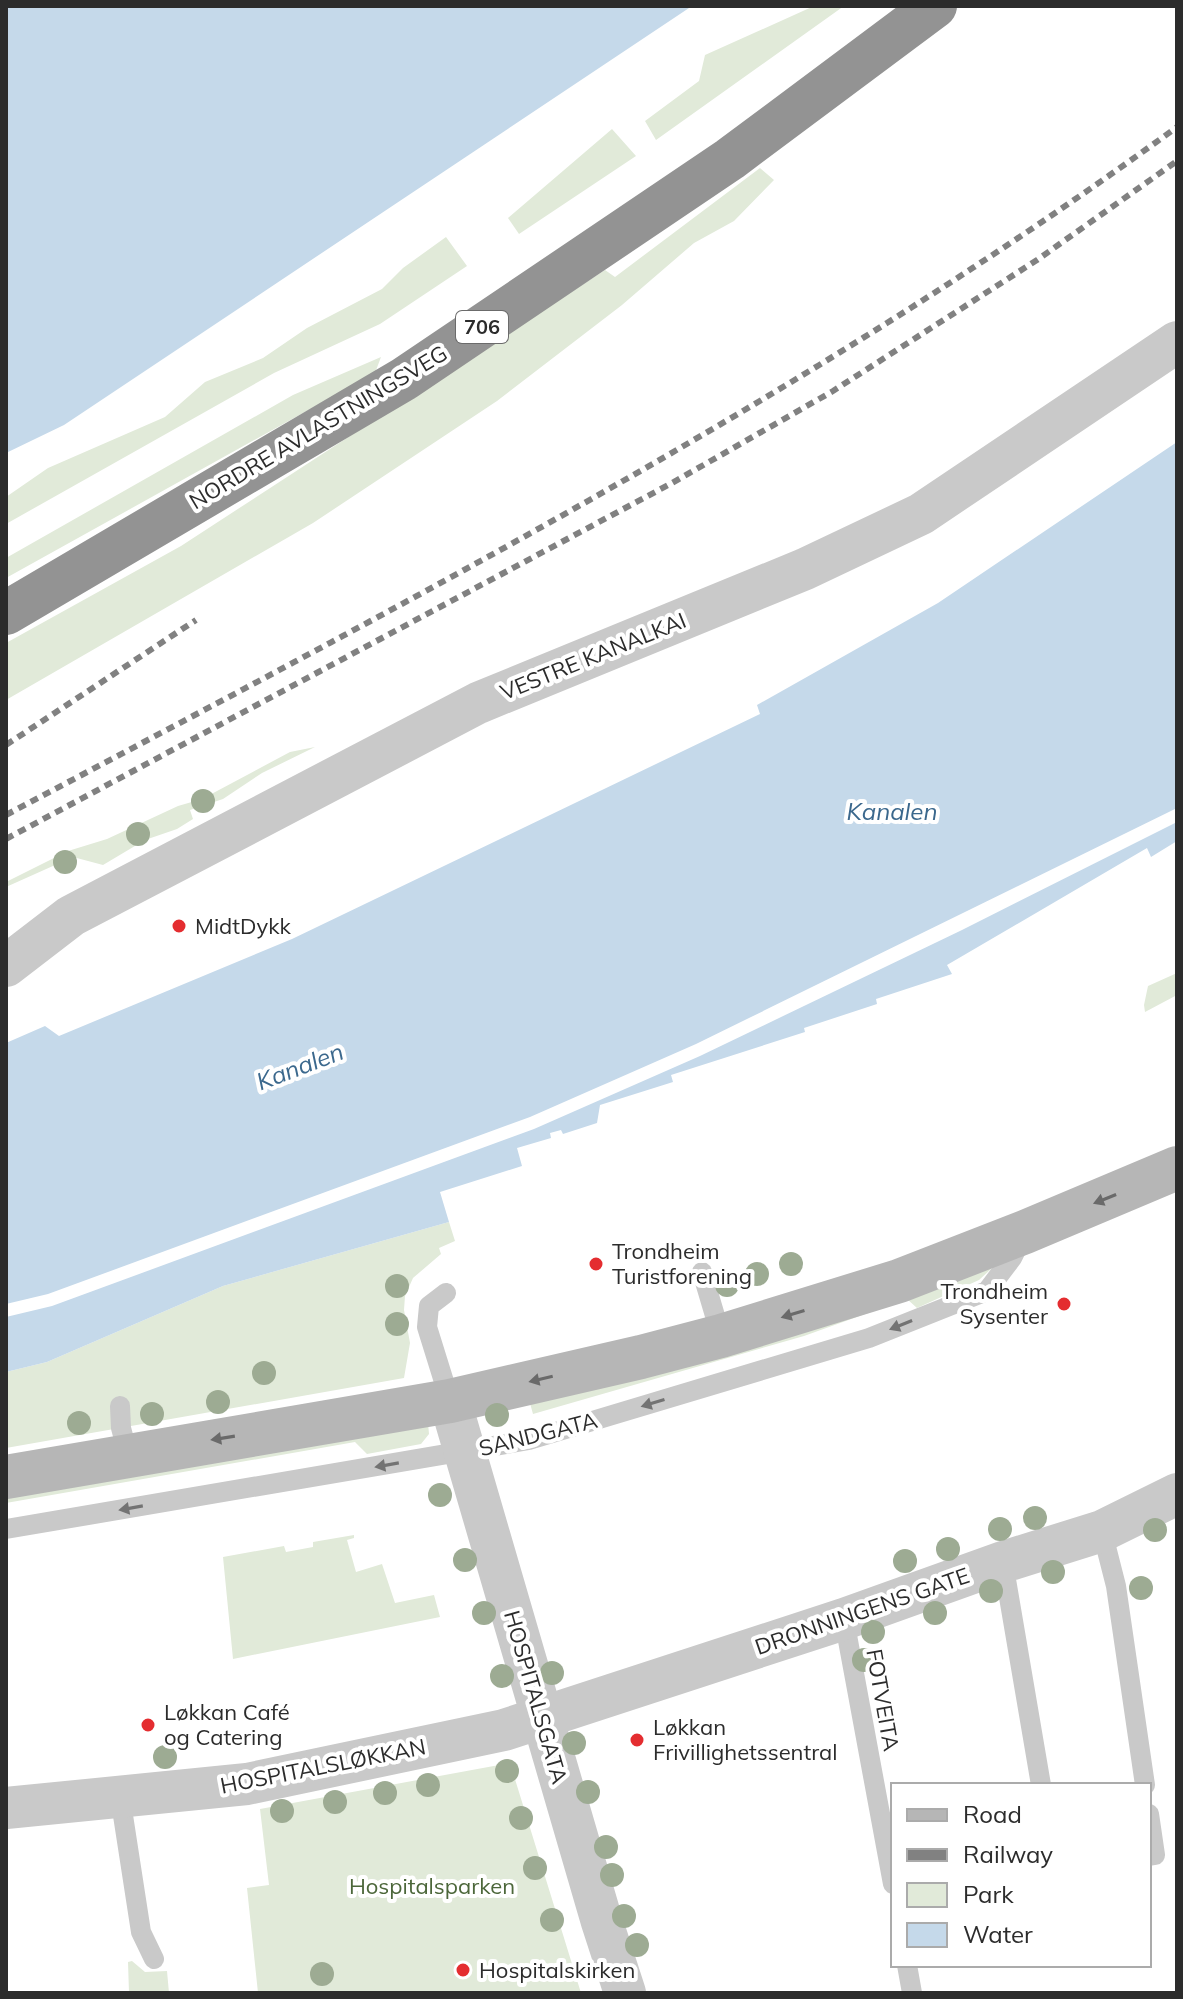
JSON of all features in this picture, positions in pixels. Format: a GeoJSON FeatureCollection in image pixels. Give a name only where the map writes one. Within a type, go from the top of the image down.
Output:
{"type":"FeatureCollection","features":[{"type":"Feature","properties":{"kind":"highway","name":"NORDRE AVLASTNINGSVEG"},"geometry":{"type":"LineString","coordinates":[[6,613],[404,379],[730,159],[935,6]]}},
{"type":"Feature","properties":{"kind":"main road"},"geometry":{"type":"LineString","coordinates":[[6,1477],[450,1401],[721,1336],[899,1281],[1177,1168]]}},
{"type":"Feature","properties":{"kind":"street","name":"VESTRE KANALKAI"},"geometry":{"type":"LineString","coordinates":[[6,966],[71,916],[478,703],[805,569],[921,514],[1177,342]]}},
{"type":"Feature","properties":{"kind":"street","name":"HOSPITALSGATA"},"geometry":{"type":"LineString","coordinates":[[450,1401],[625,1993]]}},
{"type":"Feature","properties":{"kind":"street","name":"DRONNINGENS GATE"},"geometry":{"type":"LineString","coordinates":[[542,1717],[1102,1531],[1177,1494]]}},
{"type":"Feature","properties":{"kind":"street","name":"HOSPITALSLØKKAN"},"geometry":{"type":"LineString","coordinates":[[6,1808],[247,1784],[504,1730],[542,1717]]}},
{"type":"Feature","properties":{"kind":"lane","name":"SANDGATA"},"geometry":{"type":"LineString","coordinates":[[6,1529],[529,1440],[869,1338],[987,1291],[1012,1258],[1025,1232]]}},
{"type":"Feature","properties":{"kind":"lane"},"geometry":{"type":"LineString","coordinates":[[702,1272],[721,1336]]}},
{"type":"Feature","properties":{"kind":"lane"},"geometry":{"type":"LineString","coordinates":[[446,1293],[429,1306],[427,1327],[450,1401]]}},
{"type":"Feature","properties":{"kind":"lane"},"geometry":{"type":"LineString","coordinates":[[120,1406],[121,1428],[128,1454]]}},
{"type":"Feature","properties":{"kind":"lane"},"geometry":{"type":"LineString","coordinates":[[1102,1531],[1116,1586],[1145,1783]]}},
{"type":"Feature","properties":{"kind":"lane"},"geometry":{"type":"LineString","coordinates":[[1003,1562],[1041,1783]]}},
{"type":"Feature","properties":{"kind":"lane","name":"FOTVEITA"},"geometry":{"type":"LineString","coordinates":[[844,1619],[891,1873]]}},
{"type":"Feature","properties":{"kind":"lane"},"geometry":{"type":"LineString","coordinates":[[120,1796],[141,1932],[154,1959]]}},
{"type":"Feature","properties":{"kind":"lane"},"geometry":{"type":"LineString","coordinates":[[1151,1828],[1155,1855],[1151,1856]]}},
{"type":"Feature","properties":{"kind":"lane"},"geometry":{"type":"LineString","coordinates":[[907,1967],[912,1993]]}},
{"type":"Feature","properties":{"kind":"green space"},"geometry":{"type":"Polygon","coordinates":[[[814,6],[844,6],[656,140],[645,121],[699,81],[705,55],[814,6]]]}},
{"type":"Feature","properties":{"kind":"green space"},"geometry":{"type":"Polygon","coordinates":[[[612,129],[636,156],[519,234],[508,218],[612,129]]]}},
{"type":"Feature","properties":{"kind":"green space"},"geometry":{"type":"Polygon","coordinates":[[[760,168],[774,180],[734,221],[694,243],[622,305],[497,401],[313,523],[6,700],[6,643],[181,546],[605,270],[615,277],[760,168]]]}},
{"type":"Feature","properties":{"kind":"green space"},"geometry":{"type":"Polygon","coordinates":[[[446,237],[467,266],[380,324],[274,373],[6,524],[6,497],[48,468],[165,417],[205,382],[263,358],[307,328],[382,289],[403,268],[446,237]]]}},
{"type":"Feature","properties":{"kind":"green space"},"geometry":{"type":"Polygon","coordinates":[[[381,357],[375,373],[6,578],[6,558],[293,395],[381,357]]]}},
{"type":"Feature","properties":{"kind":"green space"},"geometry":{"type":"Polygon","coordinates":[[[315,747],[262,773],[223,799],[190,810],[193,819],[177,829],[145,840],[103,865],[73,857],[6,887],[6,882],[68,851],[107,839],[178,806],[202,799],[290,752],[315,747]]]}},
{"type":"Feature","properties":{"kind":"green space"},"geometry":{"type":"Polygon","coordinates":[[[1177,973],[1177,995],[1145,1012],[1148,986],[1177,973]]]}},
{"type":"Feature","properties":{"kind":"green space"},"geometry":{"type":"Polygon","coordinates":[[[449,1222],[455,1241],[439,1248],[441,1254],[413,1278],[405,1296],[404,1310],[410,1343],[404,1378],[6,1448],[6,1372],[47,1362],[223,1286],[449,1222]]]}},
{"type":"Feature","properties":{"kind":"green space"},"geometry":{"type":"Polygon","coordinates":[[[988,1259],[991,1269],[979,1280],[917,1308],[907,1299],[804,1336],[533,1414],[528,1396],[988,1259]]]}},
{"type":"Feature","properties":{"kind":"green space"},"geometry":{"type":"Polygon","coordinates":[[[428,1423],[429,1434],[421,1444],[367,1454],[355,1442],[6,1503],[6,1488],[428,1423]]]}},
{"type":"Feature","properties":{"kind":"green space"},"geometry":{"type":"Polygon","coordinates":[[[354,1535],[354,1538],[347,1540],[356,1572],[382,1564],[395,1603],[434,1595],[440,1617],[233,1659],[223,1557],[284,1546],[286,1552],[313,1547],[313,1542],[354,1535]]]}},
{"type":"Feature","properties":{"kind":"green space","name":"Hospitalsparken"},"geometry":{"type":"Polygon","coordinates":[[[510,1763],[581,1993],[258,1993],[247,1888],[269,1885],[260,1809],[510,1763]]]}},
{"type":"Feature","properties":{"kind":"green space"},"geometry":{"type":"Polygon","coordinates":[[[132,1961],[145,1972],[167,1971],[169,1993],[129,1993],[128,1962],[132,1961]]]}},
{"type":"Feature","properties":{"kind":"water"},"geometry":{"type":"Polygon","coordinates":[[[6,6],[692,6],[64,425],[6,453],[6,6]]]}},
{"type":"Feature","properties":{"kind":"water","name":"Kanalen"},"geometry":{"type":"Polygon","coordinates":[[[1177,442],[1177,841],[1151,857],[1147,848],[947,965],[952,974],[876,999],[877,1004],[804,1028],[805,1032],[671,1075],[673,1082],[600,1105],[597,1123],[563,1134],[561,1130],[550,1133],[551,1138],[517,1148],[522,1166],[440,1192],[449,1222],[223,1286],[47,1362],[6,1372],[6,1043],[45,1026],[59,1036],[292,939],[760,714],[757,705],[938,603],[1177,442]]]}},
{"type":"Feature","properties":{"kind":"pier"},"geometry":{"type":"Polygon","coordinates":[[[1177,808],[1177,822],[962,930],[700,1056],[534,1129],[52,1306],[6,1317],[6,1304],[48,1294],[530,1117],[696,1044],[1177,808]]]}},
{"type":"Feature","properties":{"kind":"railway"},"geometry":{"type":"LineString","coordinates":[[6,815],[456,575],[751,406],[1038,225],[1177,127]]}},
{"type":"Feature","properties":{"kind":"railway"},"geometry":{"type":"LineString","coordinates":[[6,839],[672,483],[833,391],[1037,260],[1177,161]]}},
{"type":"Feature","properties":{"kind":"railway"},"geometry":{"type":"LineString","coordinates":[[6,745],[196,620]]}},
{"type":"Feature","properties":{"kind":"place","name":"MidtDykk"},"geometry":{"type":"Point","coordinates":[179,926]}},
{"type":"Feature","properties":{"kind":"place","name":"Trondheim Turistforening"},"geometry":{"type":"Point","coordinates":[596,1264]}},
{"type":"Feature","properties":{"kind":"place","name":"Trondheim Sysenter"},"geometry":{"type":"Point","coordinates":[1064,1304]}},
{"type":"Feature","properties":{"kind":"place","name":"Løkkan Café og Catering"},"geometry":{"type":"Point","coordinates":[148,1725]}},
{"type":"Feature","properties":{"kind":"place","name":"Løkkan Frivillighetssentral"},"geometry":{"type":"Point","coordinates":[637,1740]}},
{"type":"Feature","properties":{"kind":"place","name":"Hospitalskirken"},"geometry":{"type":"Point","coordinates":[463,1970]}}]}
